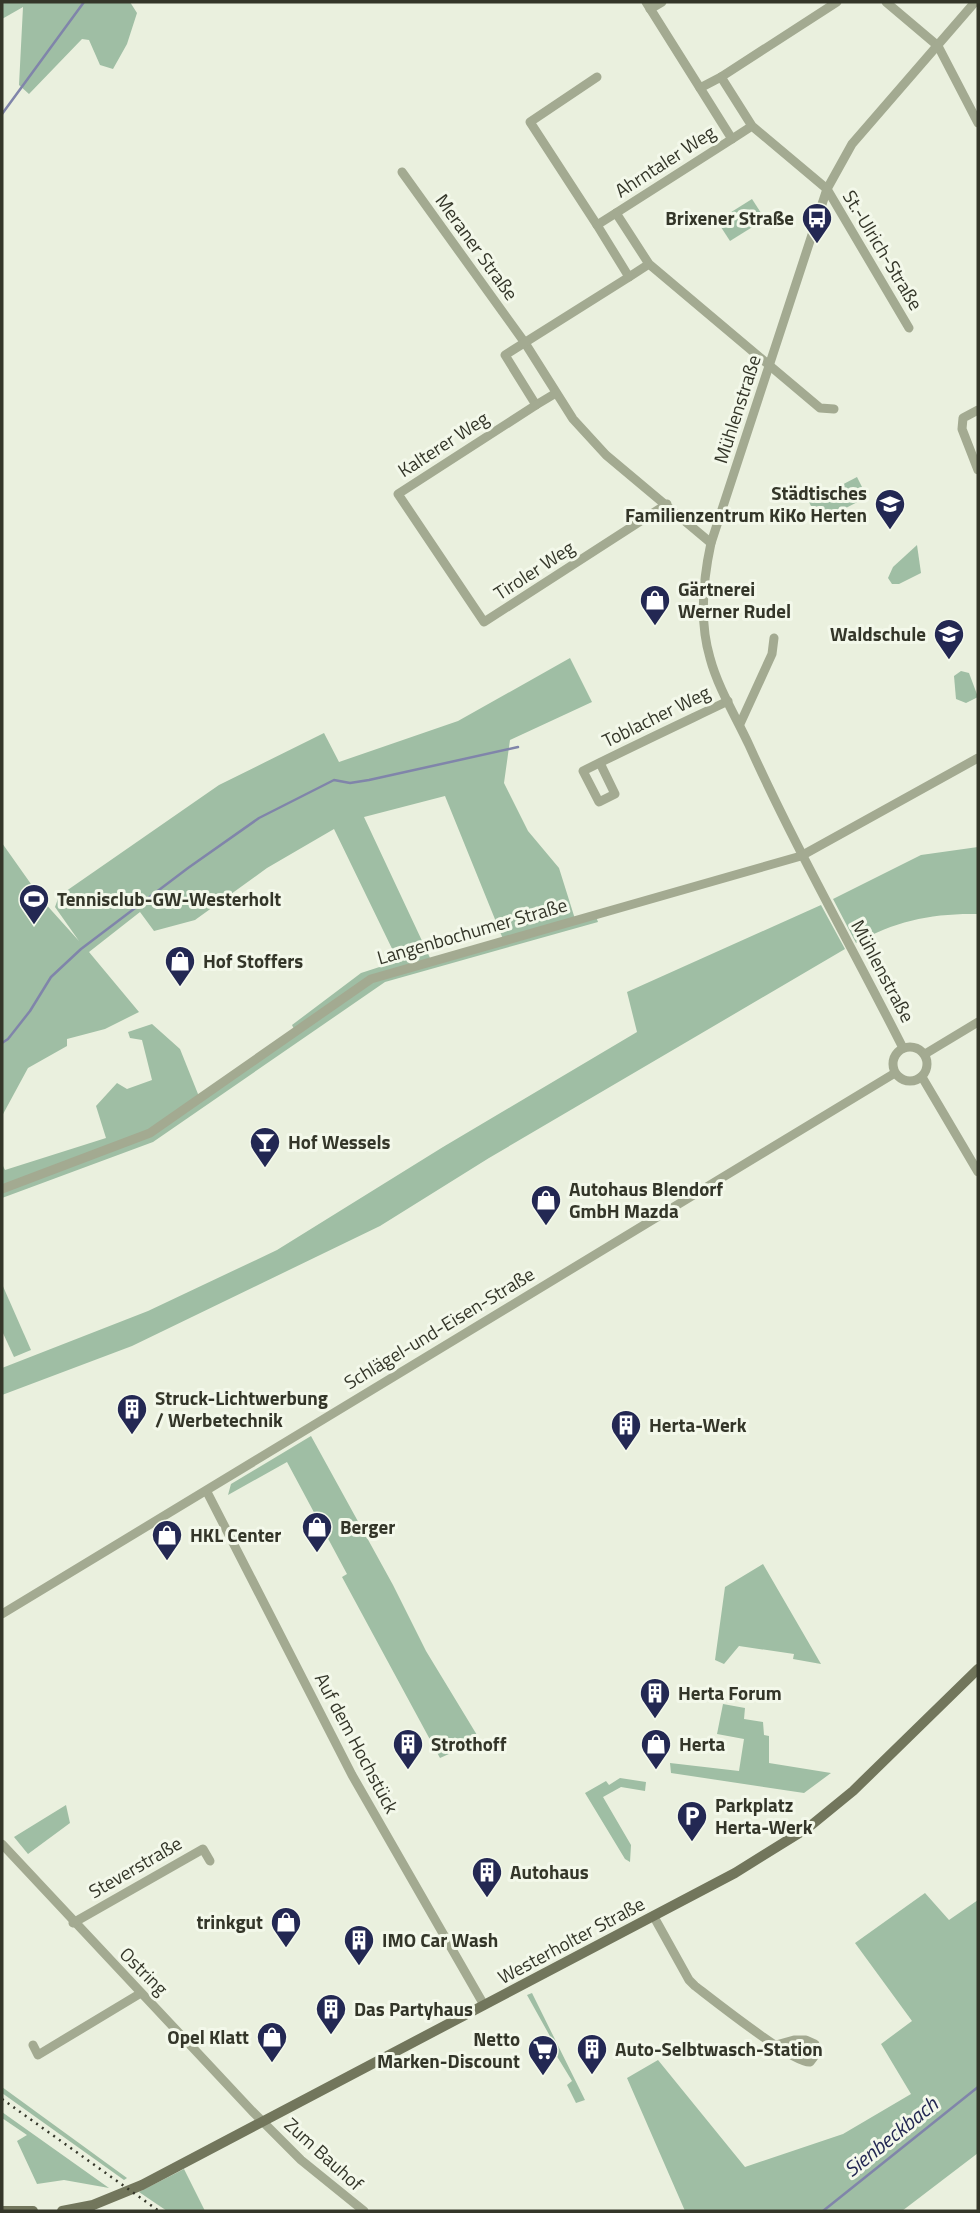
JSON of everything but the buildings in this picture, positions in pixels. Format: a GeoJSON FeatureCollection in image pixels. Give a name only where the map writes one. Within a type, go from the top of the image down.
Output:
{"type":"FeatureCollection","features":[{"type":"Feature","properties":{"kind":"main road","name":"Westerholter Straße"},"geometry":{"type":"LineString","coordinates":[[62,2211],[114,2198],[735,1873],[809,1827],[875,1771],[978,1670]]}},
{"type":"Feature","properties":{"kind":"main road"},"geometry":{"type":"LineString","coordinates":[[2,2211],[33,2211]]}},
{"type":"Feature","properties":{"kind":"street"},"geometry":{"type":"LineString","coordinates":[[662,2],[648,6],[732,139],[752,126]]}},
{"type":"Feature","properties":{"kind":"street"},"geometry":{"type":"LineString","coordinates":[[700,89],[837,2]]}},
{"type":"Feature","properties":{"kind":"street"},"geometry":{"type":"LineString","coordinates":[[886,2],[938,46],[978,123]]}},
{"type":"Feature","properties":{"kind":"street","name":"Mühlenstraße"},"geometry":{"type":"LineString","coordinates":[[904,1048],[801,856],[710,659],[704,623],[704,582],[711,542],[827,189],[850,147],[975,2]]}},
{"type":"Feature","properties":{"kind":"street"},"geometry":{"type":"LineString","coordinates":[[597,77],[530,122],[629,277]]}},
{"type":"Feature","properties":{"kind":"street"},"geometry":{"type":"LineString","coordinates":[[720,77],[752,126],[827,189]]}},
{"type":"Feature","properties":{"kind":"street","name":"Ahrntaler Weg"},"geometry":{"type":"LineString","coordinates":[[597,225],[732,139]]}},
{"type":"Feature","properties":{"kind":"street","name":"Meraner Straße"},"geometry":{"type":"LineString","coordinates":[[402,172],[524,343],[573,419],[606,455],[711,542]]}},
{"type":"Feature","properties":{"kind":"street","name":"St.-Ulrich-Straße"},"geometry":{"type":"LineString","coordinates":[[827,189],[909,328]]}},
{"type":"Feature","properties":{"kind":"street"},"geometry":{"type":"LineString","coordinates":[[616,213],[649,264],[820,408],[834,409]]}},
{"type":"Feature","properties":{"kind":"street"},"geometry":{"type":"LineString","coordinates":[[556,393],[536,405],[505,355],[649,264]]}},
{"type":"Feature","properties":{"kind":"street","name":"Kalterer Weg"},"geometry":{"type":"LineString","coordinates":[[417,523],[398,495],[536,405]]}},
{"type":"Feature","properties":{"kind":"street"},"geometry":{"type":"LineString","coordinates":[[978,410],[963,418],[962,429],[978,470]]}},
{"type":"Feature","properties":{"kind":"street","name":"Tiroler Weg"},"geometry":{"type":"LineString","coordinates":[[417,523],[484,622],[667,504]]}},
{"type":"Feature","properties":{"kind":"street"},"geometry":{"type":"LineString","coordinates":[[740,724],[772,654],[774,638]]}},
{"type":"Feature","properties":{"kind":"street","name":"Toblacher Weg"},"geometry":{"type":"LineString","coordinates":[[600,763],[729,701]]}},
{"type":"Feature","properties":{"kind":"street","name":"Langenbochumer Straße"},"geometry":{"type":"LineString","coordinates":[[2,1189],[150,1133],[371,979],[801,856],[978,758]]}},
{"type":"Feature","properties":{"kind":"street"},"geometry":{"type":"LineString","coordinates":[[925,1054],[978,1022]]}},
{"type":"Feature","properties":{"kind":"street"},"geometry":{"type":"LineString","coordinates":[[915,1047],[925,1054],[928,1066],[922,1077],[908,1081],[895,1073],[894,1058],[904,1048],[915,1047]]}},
{"type":"Feature","properties":{"kind":"street","name":"Schlägel-und-Eisen-Straße"},"geometry":{"type":"LineString","coordinates":[[2,1614],[895,1073]]}},
{"type":"Feature","properties":{"kind":"street"},"geometry":{"type":"LineString","coordinates":[[922,1077],[978,1172]]}},
{"type":"Feature","properties":{"kind":"street","name":"Auf dem Hochstück"},"geometry":{"type":"LineString","coordinates":[[207,1492],[352,1775],[484,2005]]}},
{"type":"Feature","properties":{"kind":"street","name":"Ostring"},"geometry":{"type":"LineString","coordinates":[[2,1844],[73,1923],[262,2121]]}},
{"type":"Feature","properties":{"kind":"street","name":"Steverstraße"},"geometry":{"type":"LineString","coordinates":[[73,1923],[202,1849],[210,1861]]}},
{"type":"Feature","properties":{"kind":"street"},"geometry":{"type":"LineString","coordinates":[[654,1917],[688,1980],[776,2045]]}},
{"type":"Feature","properties":{"kind":"street"},"geometry":{"type":"LineString","coordinates":[[33,2045],[38,2055],[141,1993]]}},
{"type":"Feature","properties":{"kind":"street","name":"Zum Bauhof"},"geometry":{"type":"LineString","coordinates":[[262,2121],[301,2160],[364,2211]]}},
{"type":"Feature","properties":{"kind":"green space"},"geometry":{"type":"Polygon","coordinates":[[[2,2],[130,2],[137,13],[127,44],[113,69],[100,65],[89,40],[82,39],[29,94],[19,85],[23,7],[2,19],[2,2]]]}},
{"type":"Feature","properties":{"kind":"green space"},"geometry":{"type":"Polygon","coordinates":[[[752,199],[765,219],[730,241],[717,221],[752,199]]]}},
{"type":"Feature","properties":{"kind":"green space"},"geometry":{"type":"Polygon","coordinates":[[[857,477],[867,497],[819,522],[809,502],[857,477]]]}},
{"type":"Feature","properties":{"kind":"green space"},"geometry":{"type":"Polygon","coordinates":[[[917,545],[921,573],[899,584],[892,584],[888,578],[893,567],[917,545]]]}},
{"type":"Feature","properties":{"kind":"green space"},"geometry":{"type":"Polygon","coordinates":[[[570,658],[592,702],[510,740],[504,783],[528,831],[559,868],[575,919],[595,914],[598,922],[385,982],[153,1142],[2,1198],[2,1164],[5,1170],[106,1138],[96,1106],[117,1083],[127,1089],[152,1080],[142,1040],[130,1038],[128,1032],[152,1024],[180,1049],[200,1099],[296,1033],[292,1025],[361,973],[398,961],[334,829],[267,868],[195,920],[154,931],[140,912],[89,952],[139,1012],[105,1029],[67,1039],[67,1046],[28,1068],[2,1116],[2,843],[43,901],[79,941],[55,907],[59,896],[219,785],[324,733],[339,762],[458,721],[570,658]],[[445,796],[364,817],[431,960],[503,939],[445,796]]]}},
{"type":"Feature","properties":{"kind":"green space"},"geometry":{"type":"Polygon","coordinates":[[[961,671],[969,673],[978,697],[966,703],[956,699],[954,676],[961,671]]]}},
{"type":"Feature","properties":{"kind":"green space"},"geometry":{"type":"Polygon","coordinates":[[[978,847],[978,914],[945,915],[915,920],[885,929],[856,943],[833,899],[921,855],[978,847]]]}},
{"type":"Feature","properties":{"kind":"green space"},"geometry":{"type":"Polygon","coordinates":[[[821,905],[845,949],[489,1158],[380,1226],[132,1346],[2,1395],[2,1368],[148,1311],[277,1250],[443,1147],[637,1032],[627,992],[821,905]]]}},
{"type":"Feature","properties":{"kind":"green space"},"geometry":{"type":"Polygon","coordinates":[[[2,1284],[31,1350],[14,1357],[2,1331],[2,1284]]]}},
{"type":"Feature","properties":{"kind":"green space"},"geometry":{"type":"Polygon","coordinates":[[[311,1436],[426,1651],[480,1740],[440,1758],[342,1577],[347,1574],[287,1462],[228,1495],[231,1484],[311,1436]]]}},
{"type":"Feature","properties":{"kind":"green space"},"geometry":{"type":"Polygon","coordinates":[[[763,1564],[821,1664],[793,1659],[794,1654],[739,1646],[724,1664],[715,1660],[725,1587],[763,1564]]]}},
{"type":"Feature","properties":{"kind":"green space"},"geometry":{"type":"Polygon","coordinates":[[[723,1704],[745,1708],[744,1719],[763,1722],[764,1735],[769,1736],[769,1763],[831,1773],[804,1793],[671,1773],[670,1763],[739,1771],[744,1739],[717,1734],[723,1704]]]}},
{"type":"Feature","properties":{"kind":"green space"},"geometry":{"type":"Polygon","coordinates":[[[620,1778],[646,1782],[645,1791],[621,1787],[603,1797],[631,1845],[630,1862],[625,1859],[585,1793],[606,1781],[609,1785],[620,1778]]]}},
{"type":"Feature","properties":{"kind":"green space"},"geometry":{"type":"Polygon","coordinates":[[[66,1805],[70,1823],[28,1854],[14,1837],[66,1805]]]}},
{"type":"Feature","properties":{"kind":"green space"},"geometry":{"type":"Polygon","coordinates":[[[925,1893],[949,1920],[978,1900],[978,2153],[902,2211],[685,2211],[627,2078],[658,2060],[745,2167],[843,2134],[911,2094],[881,2044],[912,2021],[855,1943],[925,1893]]]}},
{"type":"Feature","properties":{"kind":"green space"},"geometry":{"type":"Polygon","coordinates":[[[532,1993],[585,2100],[576,2103],[567,2085],[572,2081],[547,2040],[551,2038],[527,1995],[532,1993]]]}},
{"type":"Feature","properties":{"kind":"green space"},"geometry":{"type":"Polygon","coordinates":[[[2,2087],[127,2178],[124,2180],[2,2093],[2,2087]]]}},
{"type":"Feature","properties":{"kind":"green space"},"geometry":{"type":"Polygon","coordinates":[[[2,2112],[109,2188],[64,2180],[37,2184],[17,2141],[27,2135],[2,2118],[2,2112]]]}},
{"type":"Feature","properties":{"kind":"green space"},"geometry":{"type":"Polygon","coordinates":[[[184,2169],[205,2211],[167,2211],[139,2192],[184,2169]]]}},
{"type":"Feature","properties":{"kind":"waterway"},"geometry":{"type":"LineString","coordinates":[[2,114],[84,2]]}},
{"type":"Feature","properties":{"kind":"waterway"},"geometry":{"type":"LineString","coordinates":[[2,1043],[30,1011],[51,977],[81,949],[259,818],[334,780],[350,783],[369,780],[518,747]]}},
{"type":"Feature","properties":{"kind":"waterway","name":"Sienbeckbach"},"geometry":{"type":"LineString","coordinates":[[823,2211],[978,2087]]}},
{"type":"Feature","properties":{"kind":"railway"},"geometry":{"type":"LineString","coordinates":[[2,2099],[159,2211]]}},
{"type":"Feature","properties":{"kind":"place","name":"Brixener Straße"},"geometry":{"type":"Point","coordinates":[817,245]}},
{"type":"Feature","properties":{"kind":"place","name":"Städtisches Familienzentrum KiKo Herten"},"geometry":{"type":"Point","coordinates":[890,531]}},
{"type":"Feature","properties":{"kind":"place","name":"Gärtnerei Werner Rudel"},"geometry":{"type":"Point","coordinates":[655,627]}},
{"type":"Feature","properties":{"kind":"place","name":"Waldschule"},"geometry":{"type":"Point","coordinates":[949,661]}},
{"type":"Feature","properties":{"kind":"place","name":"Tennisclub-GW-Westerholt"},"geometry":{"type":"Point","coordinates":[34,926]}},
{"type":"Feature","properties":{"kind":"place","name":"Hof Stoffers"},"geometry":{"type":"Point","coordinates":[180,988]}},
{"type":"Feature","properties":{"kind":"place","name":"Hof Wessels"},"geometry":{"type":"Point","coordinates":[265,1169]}},
{"type":"Feature","properties":{"kind":"place","name":"Autohaus Blendorf GmbH Mazda"},"geometry":{"type":"Point","coordinates":[546,1227]}},
{"type":"Feature","properties":{"kind":"place","name":"Struck-Lichtwerbung / Werbetechnik"},"geometry":{"type":"Point","coordinates":[132,1436]}},
{"type":"Feature","properties":{"kind":"place","name":"Herta-Werk"},"geometry":{"type":"Point","coordinates":[626,1452]}},
{"type":"Feature","properties":{"kind":"place","name":"Berger"},"geometry":{"type":"Point","coordinates":[317,1554]}},
{"type":"Feature","properties":{"kind":"place","name":"HKL Center"},"geometry":{"type":"Point","coordinates":[167,1562]}},
{"type":"Feature","properties":{"kind":"place","name":"Herta Forum"},"geometry":{"type":"Point","coordinates":[655,1720]}},
{"type":"Feature","properties":{"kind":"place","name":"Strothoff"},"geometry":{"type":"Point","coordinates":[408,1771]}},
{"type":"Feature","properties":{"kind":"place","name":"Herta"},"geometry":{"type":"Point","coordinates":[656,1771]}},
{"type":"Feature","properties":{"kind":"place","name":"Parkplatz Herta-Werk"},"geometry":{"type":"Point","coordinates":[692,1843]}},
{"type":"Feature","properties":{"kind":"place","name":"Autohaus"},"geometry":{"type":"Point","coordinates":[487,1899]}},
{"type":"Feature","properties":{"kind":"place","name":"trinkgut"},"geometry":{"type":"Point","coordinates":[286,1949]}},
{"type":"Feature","properties":{"kind":"place","name":"IMO Car Wash"},"geometry":{"type":"Point","coordinates":[359,1967]}},
{"type":"Feature","properties":{"kind":"place","name":"Das Partyhaus"},"geometry":{"type":"Point","coordinates":[331,2036]}},
{"type":"Feature","properties":{"kind":"place","name":"Opel Klatt"},"geometry":{"type":"Point","coordinates":[272,2064]}},
{"type":"Feature","properties":{"kind":"place","name":"Auto-Selbtwasch-Station"},"geometry":{"type":"Point","coordinates":[592,2076]}},
{"type":"Feature","properties":{"kind":"place","name":"Netto Marken-Discount"},"geometry":{"type":"Point","coordinates":[543,2077]}}]}
